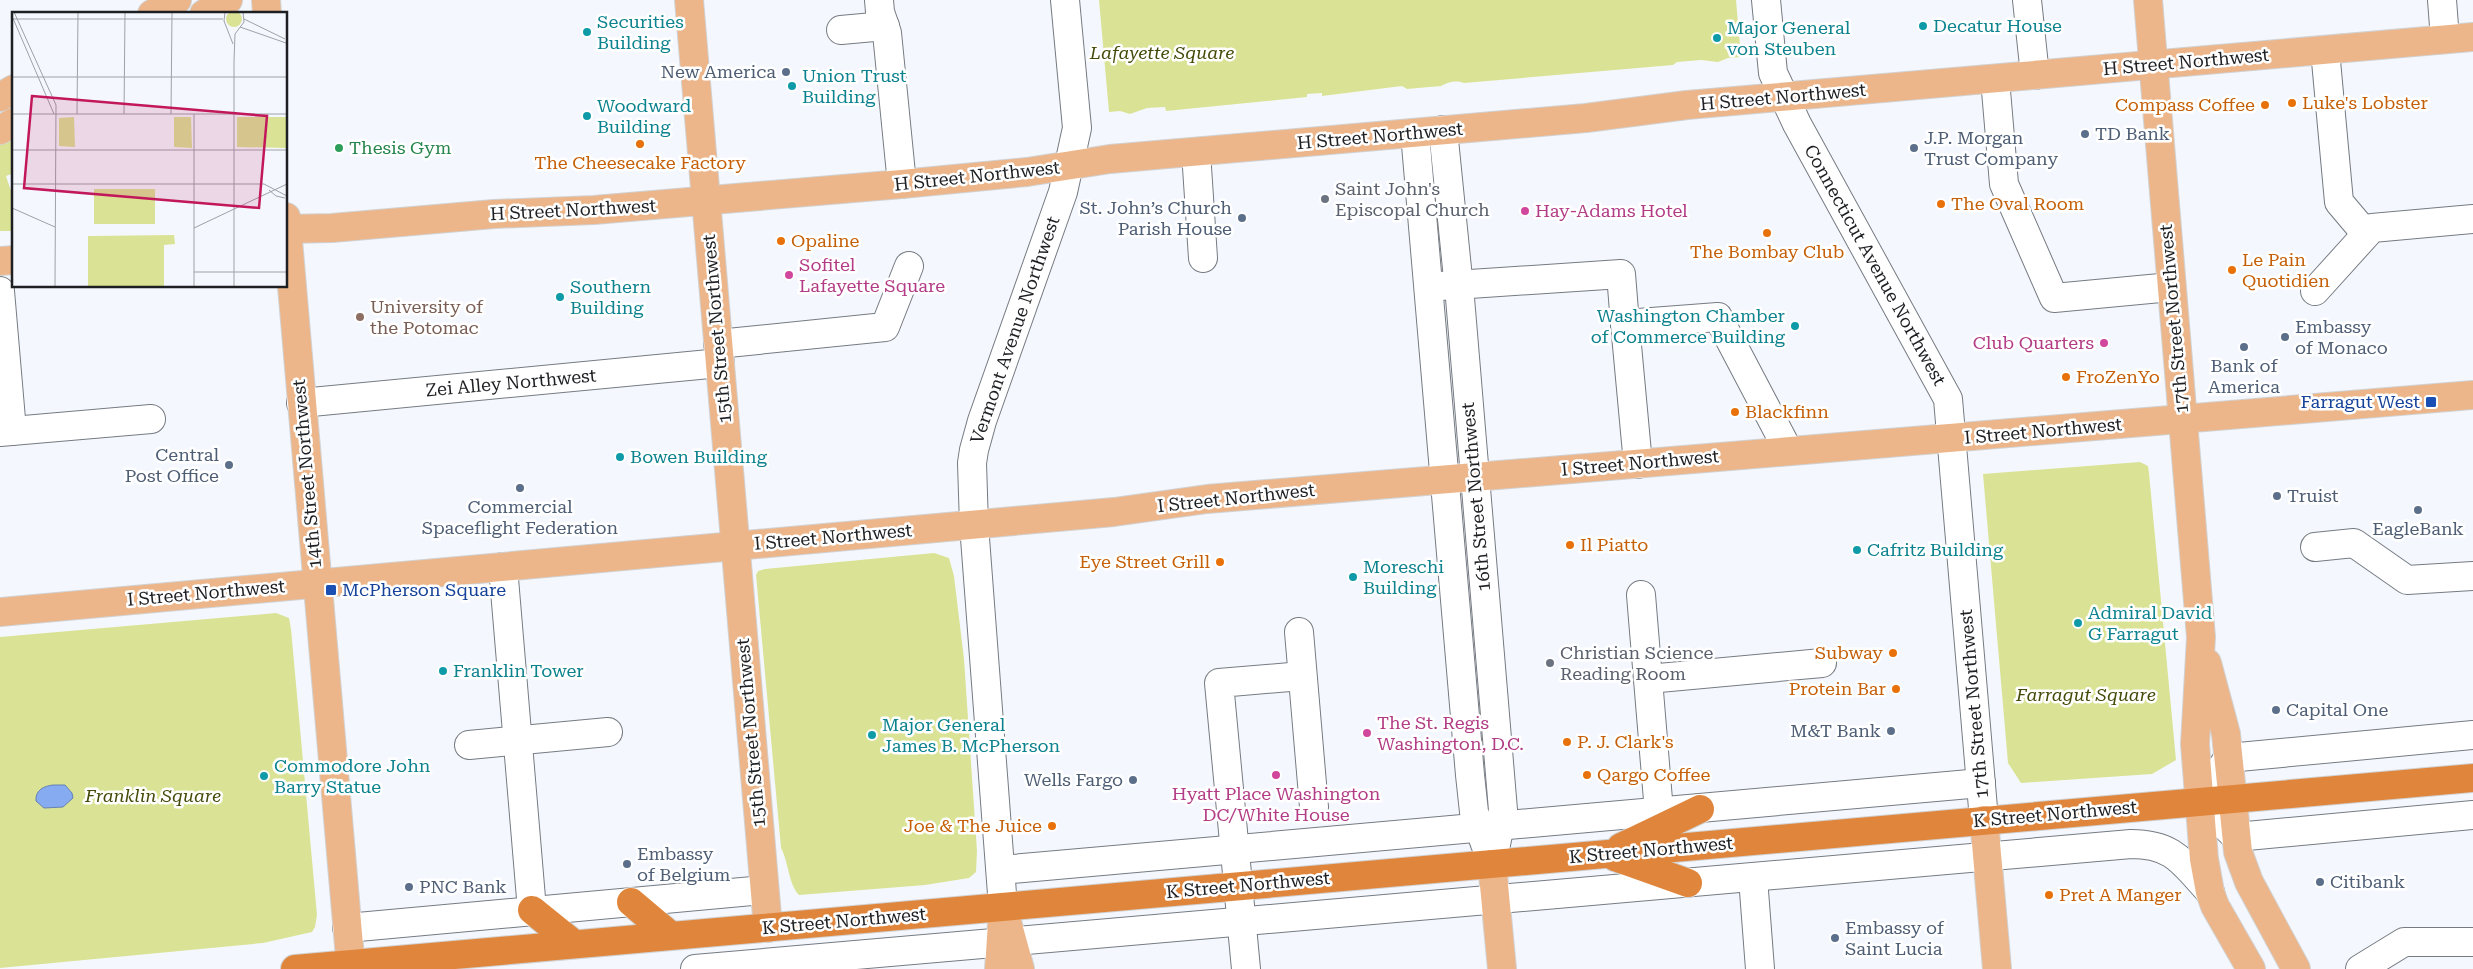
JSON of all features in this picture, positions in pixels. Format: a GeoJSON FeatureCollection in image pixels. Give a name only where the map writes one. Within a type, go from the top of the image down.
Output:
{"type":"FeatureCollection","features":[{"type":"Feature","properties":{"kind":"highway","name":"K Street Northwest"},"geometry":{"type":"LineString","coordinates":[[296,969],[351,966],[670,935],[1607,854],[2470,776]]}},
{"type":"Feature","properties":{"kind":"highway"},"geometry":{"type":"LineString","coordinates":[[1607,854],[1700,809]]}},
{"type":"Feature","properties":{"kind":"highway"},"geometry":{"type":"LineString","coordinates":[[1607,854],[1688,883]]}},
{"type":"Feature","properties":{"kind":"highway"},"geometry":{"type":"LineString","coordinates":[[631,902],[670,935]]}},
{"type":"Feature","properties":{"kind":"highway"},"geometry":{"type":"LineString","coordinates":[[532,910],[574,944]]}},
{"type":"Feature","properties":{"kind":"main road"},"geometry":{"type":"LineString","coordinates":[[156,12],[177,0]]}},
{"type":"Feature","properties":{"kind":"main road"},"geometry":{"type":"LineString","coordinates":[[207,12],[228,0]]}},
{"type":"Feature","properties":{"kind":"main road","name":"15th Street Northwest"},"geometry":{"type":"LineString","coordinates":[[689,0],[768,928]]}},
{"type":"Feature","properties":{"kind":"main road","name":"17th Street Northwest"},"geometry":{"type":"LineString","coordinates":[[2148,0],[2201,637],[2195,744],[2200,801]]}},
{"type":"Feature","properties":{"kind":"main road","name":"H Street Northwest"},"geometry":{"type":"LineString","coordinates":[[288,225],[332,228],[494,214],[594,210],[902,184],[1110,160],[1415,133],[1784,96],[2473,37]]}},
{"type":"Feature","properties":{"kind":"main road"},"geometry":{"type":"LineString","coordinates":[[0,97],[12,90]]}},
{"type":"Feature","properties":{"kind":"main road"},"geometry":{"type":"LineString","coordinates":[[0,130],[12,123]]}},
{"type":"Feature","properties":{"kind":"main road","name":"14th Street Northwest"},"geometry":{"type":"LineString","coordinates":[[288,238],[351,966]]}},
{"type":"Feature","properties":{"kind":"main road","name":"I Street Northwest"},"geometry":{"type":"LineString","coordinates":[[0,612],[974,525],[1114,512],[1207,500],[1446,479],[1916,439],[1952,439],[2473,395]]}},
{"type":"Feature","properties":{"kind":"main road","name":"17th Street Northwest"},"geometry":{"type":"LineString","coordinates":[[2201,637],[2226,734],[2232,798]]}},
{"type":"Feature","properties":{"kind":"main road"},"geometry":{"type":"LineString","coordinates":[[2232,798],[2238,852],[2249,882],[2296,969]]}},
{"type":"Feature","properties":{"kind":"main road"},"geometry":{"type":"LineString","coordinates":[[2200,801],[2204,859],[2210,892],[2215,906],[2251,969]]}},
{"type":"Feature","properties":{"kind":"main road","name":"17th Street Northwest"},"geometry":{"type":"LineString","coordinates":[[1984,820],[1997,969]]}},
{"type":"Feature","properties":{"kind":"main road","name":"16th Street Northwest"},"geometry":{"type":"LineString","coordinates":[[1492,864],[1502,969]]}},
{"type":"Feature","properties":{"kind":"main road"},"geometry":{"type":"LineString","coordinates":[[1003,907],[1004,951],[1020,969]]}},
{"type":"Feature","properties":{"kind":"street","name":"Vermont Avenue Northwest"},"geometry":{"type":"LineString","coordinates":[[974,525],[972,463],[974,450],[982,421],[1063,192],[1077,128],[1065,0]]}},
{"type":"Feature","properties":{"kind":"street","name":"Connecticut Avenue Northwest"},"geometry":{"type":"LineString","coordinates":[[1766,0],[1773,73],[1943,388],[1949,408],[1952,439]]}},
{"type":"Feature","properties":{"kind":"street"},"geometry":{"type":"LineString","coordinates":[[2027,0],[2035,75]]}},
{"type":"Feature","properties":{"kind":"street"},"geometry":{"type":"LineString","coordinates":[[2442,0],[2445,40]]}},
{"type":"Feature","properties":{"kind":"street"},"geometry":{"type":"LineString","coordinates":[[841,30],[882,13],[888,33],[902,184]]}},
{"type":"Feature","properties":{"kind":"street"},"geometry":{"type":"LineString","coordinates":[[2325,50],[2338,202],[2366,234]]}},
{"type":"Feature","properties":{"kind":"street"},"geometry":{"type":"LineString","coordinates":[[1995,78],[2004,184],[2054,298],[2171,287]]}},
{"type":"Feature","properties":{"kind":"street","name":"16th Street Northwest"},"geometry":{"type":"LineString","coordinates":[[1443,130],[1503,810],[1489,827]]}},
{"type":"Feature","properties":{"kind":"street","name":"16th Street Northwest"},"geometry":{"type":"LineString","coordinates":[[1415,133],[1474,812],[1489,827],[1492,864]]}},
{"type":"Feature","properties":{"kind":"street"},"geometry":{"type":"LineString","coordinates":[[1196,152],[1203,258]]}},
{"type":"Feature","properties":{"kind":"street"},"geometry":{"type":"LineString","coordinates":[[2315,291],[2372,228],[2473,219]]}},
{"type":"Feature","properties":{"kind":"street","name":"Zei Alley Northwest"},"geometry":{"type":"LineString","coordinates":[[301,403],[719,353],[885,327],[909,266]]}},
{"type":"Feature","properties":{"kind":"street"},"geometry":{"type":"LineString","coordinates":[[1428,287],[1620,274],[1638,464]]}},
{"type":"Feature","properties":{"kind":"street"},"geometry":{"type":"LineString","coordinates":[[0,291],[6,431],[151,419]]}},
{"type":"Feature","properties":{"kind":"street"},"geometry":{"type":"LineString","coordinates":[[1625,324],[1718,317],[1788,450]]}},
{"type":"Feature","properties":{"kind":"street","name":"17th Street Northwest"},"geometry":{"type":"LineString","coordinates":[[1952,439],[1984,820]]}},
{"type":"Feature","properties":{"kind":"street"},"geometry":{"type":"LineString","coordinates":[[974,525],[1003,907]]}},
{"type":"Feature","properties":{"kind":"street"},"geometry":{"type":"LineString","coordinates":[[2315,547],[2354,543],[2407,580],[2473,576]]}},
{"type":"Feature","properties":{"kind":"street"},"geometry":{"type":"LineString","coordinates":[[503,567],[532,910]]}},
{"type":"Feature","properties":{"kind":"street"},"geometry":{"type":"LineString","coordinates":[[1641,595],[1659,812]]}},
{"type":"Feature","properties":{"kind":"street"},"geometry":{"type":"LineString","coordinates":[[1299,632],[1314,807]]}},
{"type":"Feature","properties":{"kind":"street"},"geometry":{"type":"LineString","coordinates":[[1648,679],[1822,664]]}},
{"type":"Feature","properties":{"kind":"street"},"geometry":{"type":"LineString","coordinates":[[1246,969],[1218,683],[1302,676]]}},
{"type":"Feature","properties":{"kind":"street"},"geometry":{"type":"LineString","coordinates":[[469,745],[608,732]]}},
{"type":"Feature","properties":{"kind":"street"},"geometry":{"type":"LineString","coordinates":[[2473,735],[2228,758],[2200,801],[2236,836],[2473,815]]}},
{"type":"Feature","properties":{"kind":"street","name":"K Street Northwest"},"geometry":{"type":"LineString","coordinates":[[1001,870],[1234,851],[1981,783]]}},
{"type":"Feature","properties":{"kind":"street","name":"K Street Northwest"},"geometry":{"type":"LineString","coordinates":[[696,969],[1004,951],[1242,921],[2132,844],[2152,845],[2169,851],[2210,892]]}},
{"type":"Feature","properties":{"kind":"street"},"geometry":{"type":"LineString","coordinates":[[1753,878],[1760,969]]}},
{"type":"Feature","properties":{"kind":"street"},"geometry":{"type":"LineString","coordinates":[[348,928],[764,890]]}},
{"type":"Feature","properties":{"kind":"street"},"geometry":{"type":"LineString","coordinates":[[768,928],[773,966]]}},
{"type":"Feature","properties":{"kind":"street"},"geometry":{"type":"LineString","coordinates":[[2360,969],[2404,942],[2473,942]]}},
{"type":"Feature","properties":{"kind":"green space","name":"Lafayette Square"},"geometry":{"type":"Polygon","coordinates":[[[1099,0],[1736,0],[1741,57],[1728,58],[1718,62],[1701,60],[1677,62],[1673,65],[1464,83],[1455,82],[1441,86],[1407,89],[1402,86],[1322,96],[1322,93],[1307,94],[1307,97],[1166,111],[1165,107],[1147,108],[1130,114],[1120,111],[1109,112],[1099,0]]]}},
{"type":"Feature","properties":{"kind":"green space"},"geometry":{"type":"Polygon","coordinates":[[[12,135],[12,174],[6,176],[12,194],[12,231],[0,231],[0,140],[12,135]]]}},
{"type":"Feature","properties":{"kind":"green space","name":"Farragut Square"},"geometry":{"type":"Polygon","coordinates":[[[2140,462],[2148,466],[2149,473],[2176,760],[2152,774],[2021,783],[2008,763],[1983,474],[2140,462]]]}},
{"type":"Feature","properties":{"kind":"green space"},"geometry":{"type":"Polygon","coordinates":[[[934,553],[949,558],[954,576],[964,659],[977,851],[976,872],[969,878],[925,885],[799,895],[793,885],[781,848],[756,575],[758,571],[765,569],[934,553]]]}},
{"type":"Feature","properties":{"kind":"green space","name":"Franklin Square"},"geometry":{"type":"Polygon","coordinates":[[[276,613],[289,618],[291,629],[317,915],[312,932],[263,943],[0,968],[0,637],[276,613]]]}},
{"type":"Feature","properties":{"kind":"water"},"geometry":{"type":"Polygon","coordinates":[[[65,785],[72,793],[73,798],[63,807],[44,808],[36,801],[37,794],[46,786],[65,785]]]}},
{"type":"Feature","properties":{"kind":"place","name":"Decatur House"},"geometry":{"type":"Point","coordinates":[1923,26]}},
{"type":"Feature","properties":{"kind":"place","name":"Securities Building"},"geometry":{"type":"Point","coordinates":[587,32]}},
{"type":"Feature","properties":{"kind":"place","name":"Major General von Steuben"},"geometry":{"type":"Point","coordinates":[1717,38]}},
{"type":"Feature","properties":{"kind":"place","name":"New America"},"geometry":{"type":"Point","coordinates":[786,72]}},
{"type":"Feature","properties":{"kind":"place","name":"Union Trust Building"},"geometry":{"type":"Point","coordinates":[792,86]}},
{"type":"Feature","properties":{"kind":"place","name":"Luke's Lobster"},"geometry":{"type":"Point","coordinates":[2292,103]}},
{"type":"Feature","properties":{"kind":"place","name":"Compass Coffee"},"geometry":{"type":"Point","coordinates":[2265,105]}},
{"type":"Feature","properties":{"kind":"place","name":"Woodward Building"},"geometry":{"type":"Point","coordinates":[587,116]}},
{"type":"Feature","properties":{"kind":"place","name":"TD Bank"},"geometry":{"type":"Point","coordinates":[2085,134]}},
{"type":"Feature","properties":{"kind":"place","name":"The Cheesecake Factory"},"geometry":{"type":"Point","coordinates":[640,144]}},
{"type":"Feature","properties":{"kind":"place","name":"Thesis Gym"},"geometry":{"type":"Point","coordinates":[339,148]}},
{"type":"Feature","properties":{"kind":"place","name":"J.P. Morgan Trust Company"},"geometry":{"type":"Point","coordinates":[1914,148]}},
{"type":"Feature","properties":{"kind":"place","name":"Saint John's Episcopal Church"},"geometry":{"type":"Point","coordinates":[1325,199]}},
{"type":"Feature","properties":{"kind":"place","name":"The Oval Room"},"geometry":{"type":"Point","coordinates":[1941,204]}},
{"type":"Feature","properties":{"kind":"place","name":"Hay-Adams Hotel"},"geometry":{"type":"Point","coordinates":[1525,211]}},
{"type":"Feature","properties":{"kind":"place","name":"St. John’s Church Parish House"},"geometry":{"type":"Point","coordinates":[1242,218]}},
{"type":"Feature","properties":{"kind":"place","name":"The Bombay Club"},"geometry":{"type":"Point","coordinates":[1767,233]}},
{"type":"Feature","properties":{"kind":"place","name":"Opaline"},"geometry":{"type":"Point","coordinates":[781,241]}},
{"type":"Feature","properties":{"kind":"place","name":"Le Pain Quotidien"},"geometry":{"type":"Point","coordinates":[2232,270]}},
{"type":"Feature","properties":{"kind":"place","name":"Sofitel Lafayette Square"},"geometry":{"type":"Point","coordinates":[789,275]}},
{"type":"Feature","properties":{"kind":"place","name":"Southern Building"},"geometry":{"type":"Point","coordinates":[560,297]}},
{"type":"Feature","properties":{"kind":"place","name":"University of the Potomac"},"geometry":{"type":"Point","coordinates":[360,317]}},
{"type":"Feature","properties":{"kind":"place","name":"Washington Chamber of Commerce Building"},"geometry":{"type":"Point","coordinates":[1795,326]}},
{"type":"Feature","properties":{"kind":"place","name":"Embassy of Monaco"},"geometry":{"type":"Point","coordinates":[2285,337]}},
{"type":"Feature","properties":{"kind":"place","name":"Club Quarters"},"geometry":{"type":"Point","coordinates":[2104,343]}},
{"type":"Feature","properties":{"kind":"place","name":"Bank of America"},"geometry":{"type":"Point","coordinates":[2244,347]}},
{"type":"Feature","properties":{"kind":"place","name":"FroZenYo"},"geometry":{"type":"Point","coordinates":[2066,377]}},
{"type":"Feature","properties":{"kind":"place","name":"Farragut West"},"geometry":{"type":"Point","coordinates":[2431,402]}},
{"type":"Feature","properties":{"kind":"place","name":"Blackfinn"},"geometry":{"type":"Point","coordinates":[1735,412]}},
{"type":"Feature","properties":{"kind":"place","name":"Bowen Building"},"geometry":{"type":"Point","coordinates":[620,457]}},
{"type":"Feature","properties":{"kind":"place","name":"Central Post Office"},"geometry":{"type":"Point","coordinates":[229,465]}},
{"type":"Feature","properties":{"kind":"place","name":"Commercial Spaceflight Federation"},"geometry":{"type":"Point","coordinates":[520,488]}},
{"type":"Feature","properties":{"kind":"place","name":"Truist"},"geometry":{"type":"Point","coordinates":[2277,496]}},
{"type":"Feature","properties":{"kind":"place","name":"EagleBank"},"geometry":{"type":"Point","coordinates":[2418,510]}},
{"type":"Feature","properties":{"kind":"place","name":"Il Piatto"},"geometry":{"type":"Point","coordinates":[1570,545]}},
{"type":"Feature","properties":{"kind":"place","name":"Cafritz Building"},"geometry":{"type":"Point","coordinates":[1857,550]}},
{"type":"Feature","properties":{"kind":"place","name":"Eye Street Grill"},"geometry":{"type":"Point","coordinates":[1220,562]}},
{"type":"Feature","properties":{"kind":"place","name":"Moreschi Building"},"geometry":{"type":"Point","coordinates":[1353,577]}},
{"type":"Feature","properties":{"kind":"place","name":"McPherson Square"},"geometry":{"type":"Point","coordinates":[331,590]}},
{"type":"Feature","properties":{"kind":"place","name":"Admiral David G Farragut"},"geometry":{"type":"Point","coordinates":[2078,623]}},
{"type":"Feature","properties":{"kind":"place","name":"Subway"},"geometry":{"type":"Point","coordinates":[1893,653]}},
{"type":"Feature","properties":{"kind":"place","name":"Christian Science Reading Room"},"geometry":{"type":"Point","coordinates":[1550,663]}},
{"type":"Feature","properties":{"kind":"place","name":"Franklin Tower"},"geometry":{"type":"Point","coordinates":[443,671]}},
{"type":"Feature","properties":{"kind":"place","name":"Protein Bar"},"geometry":{"type":"Point","coordinates":[1896,689]}},
{"type":"Feature","properties":{"kind":"place","name":"Capital One"},"geometry":{"type":"Point","coordinates":[2276,710]}},
{"type":"Feature","properties":{"kind":"place","name":"M&T Bank"},"geometry":{"type":"Point","coordinates":[1891,731]}},
{"type":"Feature","properties":{"kind":"place","name":"The St. Regis Washington, D.C."},"geometry":{"type":"Point","coordinates":[1367,733]}},
{"type":"Feature","properties":{"kind":"place","name":"Major General James B. McPherson"},"geometry":{"type":"Point","coordinates":[872,735]}},
{"type":"Feature","properties":{"kind":"place","name":"P. J. Clark's"},"geometry":{"type":"Point","coordinates":[1567,742]}},
{"type":"Feature","properties":{"kind":"place","name":"Hyatt Place Washington DC/White House"},"geometry":{"type":"Point","coordinates":[1276,775]}},
{"type":"Feature","properties":{"kind":"place","name":"Qargo Coffee"},"geometry":{"type":"Point","coordinates":[1587,775]}},
{"type":"Feature","properties":{"kind":"place","name":"Commodore John Barry Statue"},"geometry":{"type":"Point","coordinates":[264,776]}},
{"type":"Feature","properties":{"kind":"place","name":"Wells Fargo"},"geometry":{"type":"Point","coordinates":[1133,780]}},
{"type":"Feature","properties":{"kind":"place","name":"Joe & The Juice"},"geometry":{"type":"Point","coordinates":[1052,826]}},
{"type":"Feature","properties":{"kind":"place","name":"Embassy of Belgium"},"geometry":{"type":"Point","coordinates":[627,864]}},
{"type":"Feature","properties":{"kind":"place","name":"Citibank"},"geometry":{"type":"Point","coordinates":[2320,882]}},
{"type":"Feature","properties":{"kind":"place","name":"PNC Bank"},"geometry":{"type":"Point","coordinates":[409,887]}},
{"type":"Feature","properties":{"kind":"place","name":"Pret A Manger"},"geometry":{"type":"Point","coordinates":[2049,895]}},
{"type":"Feature","properties":{"kind":"place","name":"Embassy of Saint Lucia"},"geometry":{"type":"Point","coordinates":[1835,938]}}]}
